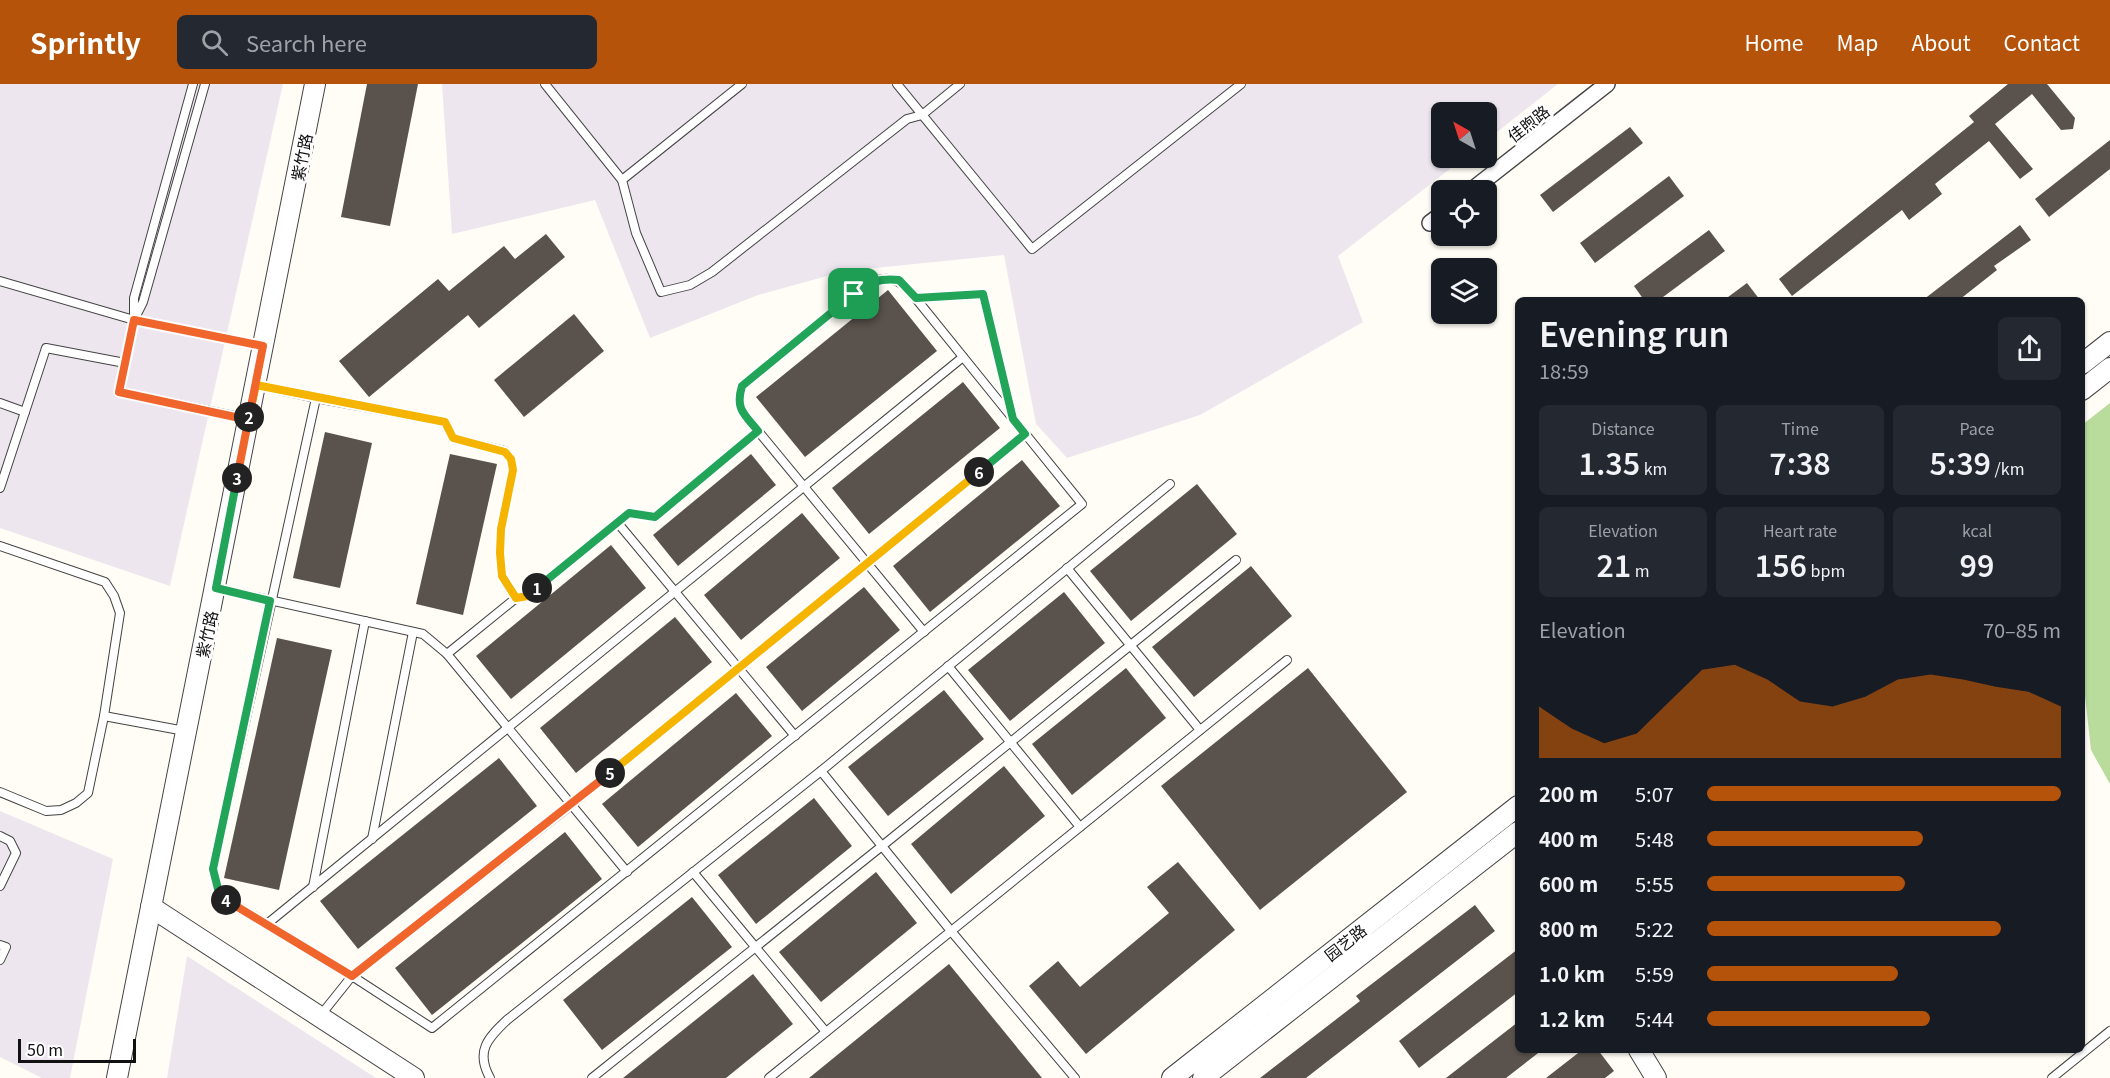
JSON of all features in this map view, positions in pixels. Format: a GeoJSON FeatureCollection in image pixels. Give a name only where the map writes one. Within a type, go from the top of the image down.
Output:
{"type":"FeatureCollection","features":[{"type":"Feature","properties":{"kind":"street","name":"紫竹路"},"geometry":{"type":"LineString","coordinates":[[117,1078],[315,84]]}},
{"type":"Feature","properties":{"kind":"street","name":"佳煦路"},"geometry":{"type":"LineString","coordinates":[[1485,180],[1607,84]]}},
{"type":"Feature","properties":{"kind":"street"},"geometry":{"type":"LineString","coordinates":[[2085,362],[2110,342]]}},
{"type":"Feature","properties":{"kind":"street"},"geometry":{"type":"LineString","coordinates":[[2085,388],[2110,368]]}},
{"type":"Feature","properties":{"kind":"street","name":"园艺路"},"geometry":{"type":"LineString","coordinates":[[1172,1078],[1515,808]]}},
{"type":"Feature","properties":{"kind":"street"},"geometry":{"type":"LineString","coordinates":[[1501,819],[1515,839]]}},
{"type":"Feature","properties":{"kind":"street","name":"园艺路"},"geometry":{"type":"LineString","coordinates":[[1203,1078],[1515,841]]}},
{"type":"Feature","properties":{"kind":"street"},"geometry":{"type":"LineString","coordinates":[[151,907],[414,1078]]}},
{"type":"Feature","properties":{"kind":"street"},"geometry":{"type":"LineString","coordinates":[[1641,1053],[1656,1078]]}},
{"type":"Feature","properties":{"kind":"lane"},"geometry":{"type":"LineString","coordinates":[[193,84],[134,298],[134,320],[119,392],[249,420]]}},
{"type":"Feature","properties":{"kind":"lane"},"geometry":{"type":"LineString","coordinates":[[134,320],[143,302],[205,84]]}},
{"type":"Feature","properties":{"kind":"lane"},"geometry":{"type":"LineString","coordinates":[[545,84],[622,180],[636,233],[661,292],[690,285],[712,272],[907,119],[922,115],[960,84]]}},
{"type":"Feature","properties":{"kind":"lane"},"geometry":{"type":"LineString","coordinates":[[622,180],[742,84]]}},
{"type":"Feature","properties":{"kind":"lane"},"geometry":{"type":"LineString","coordinates":[[897,84],[1032,249],[1241,84]]}},
{"type":"Feature","properties":{"kind":"lane"},"geometry":{"type":"LineString","coordinates":[[316,398],[213,869],[218,889],[226,899],[432,1028],[627,872],[924,632],[1082,504],[916,298],[899,280],[883,279],[870,283],[854,294],[742,386],[738,398],[741,410],[924,632]]}},
{"type":"Feature","properties":{"kind":"lane"},"geometry":{"type":"LineString","coordinates":[[0,281],[134,320],[263,346]]}},
{"type":"Feature","properties":{"kind":"lane"},"geometry":{"type":"LineString","coordinates":[[916,298],[983,294],[1013,419]]}},
{"type":"Feature","properties":{"kind":"lane"},"geometry":{"type":"LineString","coordinates":[[0,488],[46,348],[125,363]]}},
{"type":"Feature","properties":{"kind":"lane"},"geometry":{"type":"LineString","coordinates":[[267,924],[963,357]]}},
{"type":"Feature","properties":{"kind":"lane"},"geometry":{"type":"LineString","coordinates":[[256,385],[445,422],[453,438],[505,452],[511,459],[513,470],[501,529],[500,553],[502,576],[516,598]]}},
{"type":"Feature","properties":{"kind":"lane"},"geometry":{"type":"LineString","coordinates":[[0,403],[25,412]]}},
{"type":"Feature","properties":{"kind":"lane"},"geometry":{"type":"LineString","coordinates":[[447,654],[516,598],[528,596],[629,513],[655,517],[758,431]]}},
{"type":"Feature","properties":{"kind":"lane"},"geometry":{"type":"LineString","coordinates":[[319,1017],[352,976],[571,805],[1025,434]]}},
{"type":"Feature","properties":{"kind":"lane"},"geometry":{"type":"LineString","coordinates":[[490,1078],[482,1052],[490,1036],[507,1020],[820,771],[1170,484]]}},
{"type":"Feature","properties":{"kind":"lane"},"geometry":{"type":"LineString","coordinates":[[617,522],[795,736]]}},
{"type":"Feature","properties":{"kind":"lane"},"geometry":{"type":"LineString","coordinates":[[0,546],[105,582],[114,596],[120,613],[104,716],[88,793],[76,803],[61,810],[46,812],[0,792]]}},
{"type":"Feature","properties":{"kind":"lane"},"geometry":{"type":"LineString","coordinates":[[592,1078],[1236,560]]}},
{"type":"Feature","properties":{"kind":"lane"},"geometry":{"type":"LineString","coordinates":[[1067,568],[1200,730]]}},
{"type":"Feature","properties":{"kind":"lane"},"geometry":{"type":"LineString","coordinates":[[216,588],[423,634],[447,654],[627,872]]}},
{"type":"Feature","properties":{"kind":"lane"},"geometry":{"type":"LineString","coordinates":[[313,887],[365,621]]}},
{"type":"Feature","properties":{"kind":"lane"},"geometry":{"type":"LineString","coordinates":[[372,839],[413,632]]}},
{"type":"Feature","properties":{"kind":"lane"},"geometry":{"type":"LineString","coordinates":[[770,1078],[1287,660]]}},
{"type":"Feature","properties":{"kind":"lane"},"geometry":{"type":"LineString","coordinates":[[948,666],[1080,827]]}},
{"type":"Feature","properties":{"kind":"lane"},"geometry":{"type":"LineString","coordinates":[[104,716],[186,731]]}},
{"type":"Feature","properties":{"kind":"lane"},"geometry":{"type":"LineString","coordinates":[[820,771],[1075,1078]]}},
{"type":"Feature","properties":{"kind":"lane"},"geometry":{"type":"LineString","coordinates":[[0,836],[10,841],[16,853],[0,886]]}},
{"type":"Feature","properties":{"kind":"lane"},"geometry":{"type":"LineString","coordinates":[[693,872],[826,1032]]}},
{"type":"Feature","properties":{"kind":"lane"},"geometry":{"type":"LineString","coordinates":[[0,945],[6,947],[0,960]]}},
{"type":"Feature","properties":{"kind":"lane"},"geometry":{"type":"LineString","coordinates":[[2085,1051],[2110,1031]]}},
{"type":"Feature","properties":{"kind":"lane"},"geometry":{"type":"LineString","coordinates":[[2052,1078],[2083,1053]]}},
{"type":"Feature","properties":{"kind":"shaded area"},"geometry":{"type":"Polygon","coordinates":[[[0,84],[283,84],[170,586],[0,528],[0,84]]]}},
{"type":"Feature","properties":{"kind":"shaded area"},"geometry":{"type":"Polygon","coordinates":[[[442,84],[1558,84],[1497,132],[1497,102],[1431,102],[1431,168],[1451,168],[1436,180],[1431,180],[1431,184],[1338,256],[1363,322],[1200,415],[1067,458],[1036,424],[1004,255],[845,271],[758,295],[650,338],[595,200],[452,234],[442,84]]]}},
{"type":"Feature","properties":{"kind":"shaded area"},"geometry":{"type":"Polygon","coordinates":[[[0,811],[113,859],[70,1078],[42,1078],[0,1057],[0,811]]]}},
{"type":"Feature","properties":{"kind":"shaded area"},"geometry":{"type":"Polygon","coordinates":[[[187,956],[376,1078],[167,1078],[187,956]]]}},
{"type":"Feature","properties":{"kind":"green space"},"geometry":{"type":"Polygon","coordinates":[[[2110,403],[2110,784],[2091,750],[2085,695],[2085,423],[2110,403]]]}},
{"type":"Feature","properties":{"kind":"building"},"geometry":{"type":"Polygon","coordinates":[[[367,84],[418,84],[390,226],[341,217],[367,84]]]}},
{"type":"Feature","properties":{"kind":"building"},"geometry":{"type":"Polygon","coordinates":[[[2008,84],[2047,84],[2075,118],[2073,129],[2061,130],[2032,94],[1995,124],[2033,169],[2020,179],[1989,141],[1935,184],[1942,194],[1909,220],[1902,210],[1792,296],[1779,279],[1974,122],[1969,116],[2008,84]]]}},
{"type":"Feature","properties":{"kind":"building"},"geometry":{"type":"Polygon","coordinates":[[[1630,127],[1643,143],[1553,212],[1540,195],[1630,127]]]}},
{"type":"Feature","properties":{"kind":"building"},"geometry":{"type":"Polygon","coordinates":[[[2110,140],[2110,169],[2049,217],[2035,199],[2110,140]]]}},
{"type":"Feature","properties":{"kind":"building"},"geometry":{"type":"Polygon","coordinates":[[[1669,176],[1684,196],[1595,263],[1580,243],[1669,176]]]}},
{"type":"Feature","properties":{"kind":"building"},"geometry":{"type":"Polygon","coordinates":[[[2020,225],[2031,240],[1994,266],[1997,270],[1963,297],[1927,297],[2020,225]]]}},
{"type":"Feature","properties":{"kind":"building"},"geometry":{"type":"Polygon","coordinates":[[[1709,230],[1725,251],[1663,297],[1642,297],[1634,286],[1709,230]]]}},
{"type":"Feature","properties":{"kind":"building"},"geometry":{"type":"Polygon","coordinates":[[[546,234],[565,257],[479,328],[468,315],[369,397],[339,361],[438,279],[449,291],[504,246],[515,259],[546,234]]]}},
{"type":"Feature","properties":{"kind":"building"},"geometry":{"type":"Polygon","coordinates":[[[1747,283],[1758,297],[1728,297],[1747,283]]]}},
{"type":"Feature","properties":{"kind":"building"},"geometry":{"type":"Polygon","coordinates":[[[888,290],[937,351],[805,457],[756,397],[888,290]]]}},
{"type":"Feature","properties":{"kind":"building"},"geometry":{"type":"Polygon","coordinates":[[[574,314],[604,351],[524,417],[494,380],[574,314]]]}},
{"type":"Feature","properties":{"kind":"building"},"geometry":{"type":"Polygon","coordinates":[[[963,382],[1000,428],[869,534],[832,488],[963,382]]]}},
{"type":"Feature","properties":{"kind":"building"},"geometry":{"type":"Polygon","coordinates":[[[325,432],[372,443],[340,588],[293,578],[325,432]]]}},
{"type":"Feature","properties":{"kind":"building"},"geometry":{"type":"Polygon","coordinates":[[[450,454],[497,464],[463,615],[416,604],[450,454]]]}},
{"type":"Feature","properties":{"kind":"building"},"geometry":{"type":"Polygon","coordinates":[[[751,454],[776,485],[678,566],[653,535],[751,454]]]}},
{"type":"Feature","properties":{"kind":"building"},"geometry":{"type":"Polygon","coordinates":[[[1022,460],[1060,506],[930,612],[893,566],[1022,460]]]}},
{"type":"Feature","properties":{"kind":"building"},"geometry":{"type":"Polygon","coordinates":[[[1197,484],[1237,534],[1131,621],[1090,571],[1197,484]]]}},
{"type":"Feature","properties":{"kind":"building"},"geometry":{"type":"Polygon","coordinates":[[[802,513],[840,558],[741,640],[704,595],[802,513]]]}},
{"type":"Feature","properties":{"kind":"building"},"geometry":{"type":"Polygon","coordinates":[[[611,545],[646,588],[511,699],[476,656],[611,545]]]}},
{"type":"Feature","properties":{"kind":"building"},"geometry":{"type":"Polygon","coordinates":[[[1251,566],[1292,616],[1194,697],[1152,647],[1251,566]]]}},
{"type":"Feature","properties":{"kind":"building"},"geometry":{"type":"Polygon","coordinates":[[[864,587],[900,630],[802,711],[766,667],[864,587]]]}},
{"type":"Feature","properties":{"kind":"building"},"geometry":{"type":"Polygon","coordinates":[[[1064,592],[1105,643],[1010,721],[968,670],[1064,592]]]}},
{"type":"Feature","properties":{"kind":"building"},"geometry":{"type":"Polygon","coordinates":[[[675,617],[712,662],[576,773],[540,728],[675,617]]]}},
{"type":"Feature","properties":{"kind":"building"},"geometry":{"type":"Polygon","coordinates":[[[277,638],[332,650],[279,890],[224,878],[277,638]]]}},
{"type":"Feature","properties":{"kind":"building"},"geometry":{"type":"Polygon","coordinates":[[[1126,668],[1166,718],[1072,795],[1032,744],[1126,668]]]}},
{"type":"Feature","properties":{"kind":"building"},"geometry":{"type":"Polygon","coordinates":[[[1308,668],[1407,792],[1260,910],[1161,786],[1308,668]]]}},
{"type":"Feature","properties":{"kind":"building"},"geometry":{"type":"Polygon","coordinates":[[[944,690],[984,739],[888,816],[848,767],[944,690]]]}},
{"type":"Feature","properties":{"kind":"building"},"geometry":{"type":"Polygon","coordinates":[[[736,693],[772,736],[638,847],[602,804],[736,693]]]}},
{"type":"Feature","properties":{"kind":"building"},"geometry":{"type":"Polygon","coordinates":[[[499,758],[537,806],[358,949],[320,901],[499,758]]]}},
{"type":"Feature","properties":{"kind":"building"},"geometry":{"type":"Polygon","coordinates":[[[1004,766],[1045,816],[951,894],[911,844],[1004,766]]]}},
{"type":"Feature","properties":{"kind":"building"},"geometry":{"type":"Polygon","coordinates":[[[814,798],[852,846],[756,924],[718,875],[814,798]]]}},
{"type":"Feature","properties":{"kind":"building"},"geometry":{"type":"Polygon","coordinates":[[[565,832],[602,879],[432,1015],[395,968],[565,832]]]}},
{"type":"Feature","properties":{"kind":"building"},"geometry":{"type":"Polygon","coordinates":[[[1178,862],[1235,930],[1086,1054],[1029,986],[1058,961],[1080,987],[1169,913],[1147,887],[1178,862]]]}},
{"type":"Feature","properties":{"kind":"building"},"geometry":{"type":"Polygon","coordinates":[[[876,872],[917,923],[821,1002],[779,952],[876,872]]]}},
{"type":"Feature","properties":{"kind":"building"},"geometry":{"type":"Polygon","coordinates":[[[692,897],[732,947],[602,1050],[563,1000],[692,897]]]}},
{"type":"Feature","properties":{"kind":"building"},"geometry":{"type":"Polygon","coordinates":[[[1475,905],[1495,931],[1306,1078],[1260,1078],[1360,1001],[1356,996],[1475,905]]]}},
{"type":"Feature","properties":{"kind":"building"},"geometry":{"type":"Polygon","coordinates":[[[1515,951],[1515,994],[1419,1068],[1399,1041],[1515,951]]]}},
{"type":"Feature","properties":{"kind":"building"},"geometry":{"type":"Polygon","coordinates":[[[949,964],[1042,1078],[809,1078],[949,964]]]}},
{"type":"Feature","properties":{"kind":"building"},"geometry":{"type":"Polygon","coordinates":[[[753,974],[793,1024],[726,1078],[623,1078],[753,974]]]}},
{"type":"Feature","properties":{"kind":"building"},"geometry":{"type":"Polygon","coordinates":[[[1515,1024],[1515,1053],[1538,1053],[1506,1078],[1446,1078],[1515,1024]]]}},
{"type":"Feature","properties":{"kind":"building"},"geometry":{"type":"Polygon","coordinates":[[[1578,1053],[1600,1053],[1614,1071],[1605,1078],[1546,1078],[1578,1053]]]}},
{"type":"Feature","properties":{"kind":"route"},"geometry":{"type":"LineString","coordinates":[[854,294],[742,386],[738,398],[741,410],[758,431],[655,517],[629,513],[528,596],[516,598],[502,576],[500,553],[501,529],[513,470],[511,459],[505,452],[453,438],[445,422],[256,385],[249,420],[119,392],[134,320],[263,346],[256,385],[216,588],[270,601],[213,869],[218,889],[226,899],[352,976],[571,805],[1025,434],[1013,419],[983,294],[916,298],[899,280],[883,279],[870,283],[854,294]]}}]}
